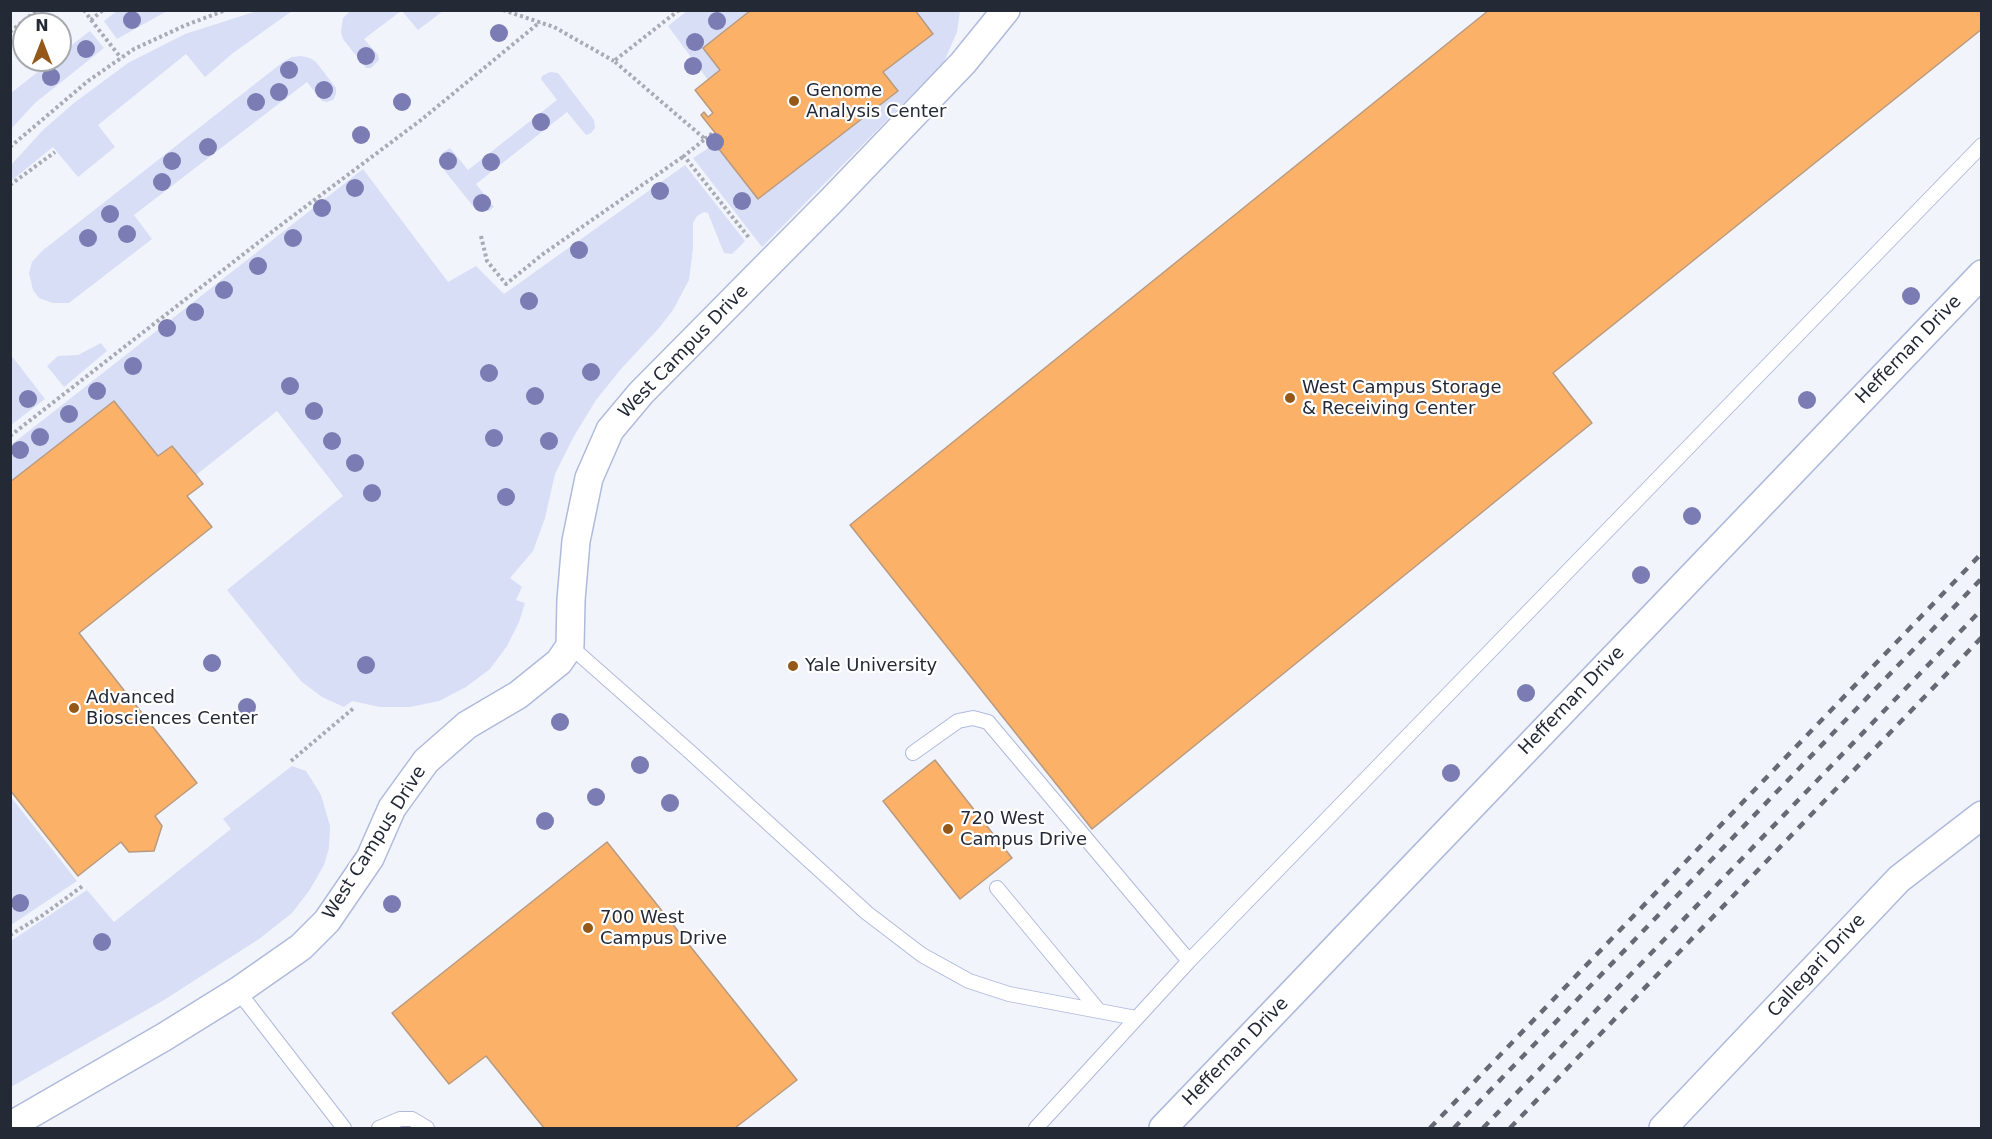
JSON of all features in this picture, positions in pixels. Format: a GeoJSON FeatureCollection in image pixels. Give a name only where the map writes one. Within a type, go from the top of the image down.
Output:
{"type":"FeatureCollection","features":[{"type":"Feature","properties":{"kind":"street","name":"West Campus Drive"},"geometry":{"type":"LineString","coordinates":[[23,1124],[238,991],[301,947],[327,921],[369,858],[392,808],[426,761],[467,725],[518,695],[559,662],[570,646],[576,541],[589,478],[610,430],[641,393],[832,200],[963,63],[1006,10]]}},
{"type":"Feature","properties":{"kind":"street","name":"Heffernan Drive"},"geometry":{"type":"LineString","coordinates":[[1163,1128],[1982,274]]}},
{"type":"Feature","properties":{"kind":"street","name":"Callegari Drive"},"geometry":{"type":"LineString","coordinates":[[1663,1128],[1899,879],[1982,815]]}},
{"type":"Feature","properties":{"kind":"lane"},"geometry":{"type":"LineString","coordinates":[[1036,1128],[1189,960],[1982,145]]}},
{"type":"Feature","properties":{"kind":"lane"},"geometry":{"type":"LineString","coordinates":[[570,646],[867,913],[922,955],[969,981],[1009,994],[1137,1018]]}},
{"type":"Feature","properties":{"kind":"lane"},"geometry":{"type":"LineString","coordinates":[[913,753],[958,721],[973,718],[988,722],[1189,960]]}},
{"type":"Feature","properties":{"kind":"lane"},"geometry":{"type":"LineString","coordinates":[[997,888],[1099,1011]]}},
{"type":"Feature","properties":{"kind":"lane"},"geometry":{"type":"LineString","coordinates":[[238,991],[344,1128]]}},
{"type":"Feature","properties":{"kind":"lane"},"geometry":{"type":"LineString","coordinates":[[379,1128],[399,1119],[412,1119],[428,1128]]}},
{"type":"Feature","properties":{"kind":"path"},"geometry":{"type":"LineString","coordinates":[[10,32],[37,10]]}},
{"type":"Feature","properties":{"kind":"path"},"geometry":{"type":"LineString","coordinates":[[84,10],[122,58]]}},
{"type":"Feature","properties":{"kind":"path"},"geometry":{"type":"LineString","coordinates":[[92,20],[103,10]]}},
{"type":"Feature","properties":{"kind":"path"},"geometry":{"type":"LineString","coordinates":[[10,147],[87,81],[134,49],[186,25],[226,10]]}},
{"type":"Feature","properties":{"kind":"path"},"geometry":{"type":"LineString","coordinates":[[503,10],[554,27],[614,61],[705,140]]}},
{"type":"Feature","properties":{"kind":"path"},"geometry":{"type":"LineString","coordinates":[[614,61],[679,10]]}},
{"type":"Feature","properties":{"kind":"path"},"geometry":{"type":"LineString","coordinates":[[10,436],[277,228],[421,120],[540,22]]}},
{"type":"Feature","properties":{"kind":"path"},"geometry":{"type":"LineString","coordinates":[[481,236],[487,261],[506,285],[543,254],[684,156],[714,132]]}},
{"type":"Feature","properties":{"kind":"path"},"geometry":{"type":"LineString","coordinates":[[10,185],[55,152]]}},
{"type":"Feature","properties":{"kind":"path"},"geometry":{"type":"LineString","coordinates":[[684,156],[745,233]]}},
{"type":"Feature","properties":{"kind":"path"},"geometry":{"type":"LineString","coordinates":[[291,760],[355,707]]}},
{"type":"Feature","properties":{"kind":"path"},"geometry":{"type":"LineString","coordinates":[[10,935],[43,915],[84,885]]}},
{"type":"Feature","properties":{"kind":"shaded area"},"geometry":{"type":"Polygon","coordinates":[[[351,10],[401,11],[364,39],[378,55],[379,60],[371,68],[366,68],[343,39],[341,32],[343,18],[351,10]]]}},
{"type":"Feature","properties":{"kind":"shaded area"},"geometry":{"type":"Polygon","coordinates":[[[117,11],[167,11],[117,39],[104,21],[117,11]]]}},
{"type":"Feature","properties":{"kind":"shaded area"},"geometry":{"type":"Polygon","coordinates":[[[257,11],[292,11],[233,53],[205,77],[186,54],[98,125],[115,147],[78,177],[53,147],[11,181],[11,165],[43,130],[74,103],[128,63],[185,34],[257,11]]]}},
{"type":"Feature","properties":{"kind":"shaded area"},"geometry":{"type":"Polygon","coordinates":[[[402,11],[443,11],[418,30],[402,11]]]}},
{"type":"Feature","properties":{"kind":"shaded area"},"geometry":{"type":"Polygon","coordinates":[[[687,11],[751,11],[703,48],[720,70],[708,80],[668,26],[687,11]]]}},
{"type":"Feature","properties":{"kind":"shaded area"},"geometry":{"type":"Polygon","coordinates":[[[915,11],[960,11],[957,32],[944,62],[762,247],[693,158],[715,144],[759,199],[897,91],[883,72],[933,34],[915,11]]]}},
{"type":"Feature","properties":{"kind":"shaded area"},"geometry":{"type":"Polygon","coordinates":[[[90,31],[104,48],[35,103],[11,129],[11,93],[38,72],[72,72],[72,45],[90,31]]]}},
{"type":"Feature","properties":{"kind":"shaded area"},"geometry":{"type":"Polygon","coordinates":[[[301,56],[316,62],[336,88],[333,100],[322,101],[307,82],[134,215],[152,239],[69,303],[53,303],[39,298],[33,290],[29,273],[32,262],[42,251],[283,62],[292,57],[301,56]]]}},
{"type":"Feature","properties":{"kind":"shaded area"},"geometry":{"type":"Polygon","coordinates":[[[550,72],[558,73],[594,120],[595,128],[586,135],[567,112],[476,184],[494,207],[489,211],[477,211],[440,165],[442,153],[450,148],[468,170],[557,100],[541,79],[550,72]]]}},
{"type":"Feature","properties":{"kind":"shaded area"},"geometry":{"type":"Polygon","coordinates":[[[685,165],[745,241],[732,254],[724,253],[708,213],[704,212],[697,216],[693,223],[689,280],[673,310],[596,400],[555,474],[545,518],[533,551],[510,578],[522,587],[516,600],[525,603],[519,622],[507,646],[490,669],[466,687],[439,701],[410,707],[380,707],[352,701],[344,707],[322,697],[302,682],[227,590],[343,496],[277,411],[196,475],[172,446],[158,456],[114,401],[11,482],[11,445],[363,169],[448,282],[476,266],[504,294],[685,165]]]}},
{"type":"Feature","properties":{"kind":"shaded area"},"geometry":{"type":"Polygon","coordinates":[[[101,343],[107,351],[64,387],[47,366],[58,356],[78,355],[101,343]]]}},
{"type":"Feature","properties":{"kind":"shaded area"},"geometry":{"type":"Polygon","coordinates":[[[11,355],[45,399],[10,425],[11,355]]]}},
{"type":"Feature","properties":{"kind":"shaded area"},"geometry":{"type":"Polygon","coordinates":[[[292,766],[306,771],[313,782],[321,795],[330,826],[329,848],[324,865],[309,891],[292,913],[259,939],[164,1000],[11,1087],[11,941],[87,890],[114,922],[231,829],[223,819],[292,766]]]}},
{"type":"Feature","properties":{"kind":"shaded area"},"geometry":{"type":"Polygon","coordinates":[[[10,796],[77,881],[11,925],[10,925],[10,796]]]}},
{"type":"Feature","properties":{"kind":"building","name":"Genome Analysis Center"},"geometry":{"type":"Polygon","coordinates":[[[751,10],[915,10],[933,34],[883,72],[898,91],[758,199],[715,144],[720,139],[701,115],[704,112],[708,117],[713,113],[695,90],[720,70],[703,48],[751,10]]]}},
{"type":"Feature","properties":{"kind":"building","name":"West Campus Storage & Receiving Center"},"geometry":{"type":"Polygon","coordinates":[[[1489,10],[1982,10],[1982,29],[1553,373],[1592,423],[1092,829],[850,525],[1489,10]]]}},
{"type":"Feature","properties":{"kind":"building","name":"Advanced Biosciences Center"},"geometry":{"type":"Polygon","coordinates":[[[114,401],[158,456],[172,446],[203,484],[187,496],[212,527],[79,633],[197,783],[155,816],[162,826],[154,851],[129,852],[121,842],[78,876],[10,790],[10,482],[114,401]]]}},
{"type":"Feature","properties":{"kind":"building","name":"720 West Campus Drive"},"geometry":{"type":"Polygon","coordinates":[[[935,760],[1012,858],[960,899],[883,801],[935,760]]]}},
{"type":"Feature","properties":{"kind":"building","name":"700 West Campus Drive"},"geometry":{"type":"Polygon","coordinates":[[[607,842],[797,1080],[735,1128],[544,1128],[486,1056],[449,1084],[392,1013],[607,842]]]}},
{"type":"Feature","properties":{"kind":"railway"},"geometry":{"type":"LineString","coordinates":[[1430,1128],[1982,553]]}},
{"type":"Feature","properties":{"kind":"railway"},"geometry":{"type":"LineString","coordinates":[[1454,1128],[1982,578]]}},
{"type":"Feature","properties":{"kind":"railway"},"geometry":{"type":"LineString","coordinates":[[1483,1128],[1982,609]]}},
{"type":"Feature","properties":{"kind":"railway"},"geometry":{"type":"LineString","coordinates":[[1510,1128],[1982,637]]}},
{"type":"Feature","properties":{"kind":"place","name":"Genome Analysis Center"},"geometry":{"type":"Point","coordinates":[794,101]}},
{"type":"Feature","properties":{"kind":"place","name":"West Campus Storage & Receiving Center"},"geometry":{"type":"Point","coordinates":[1290,398]}},
{"type":"Feature","properties":{"kind":"place","name":"Yale University"},"geometry":{"type":"Point","coordinates":[793,666]}},
{"type":"Feature","properties":{"kind":"place","name":"Advanced Biosciences Center"},"geometry":{"type":"Point","coordinates":[74,708]}},
{"type":"Feature","properties":{"kind":"place","name":"720 West Campus Drive"},"geometry":{"type":"Point","coordinates":[948,829]}},
{"type":"Feature","properties":{"kind":"place","name":"700 West Campus Drive"},"geometry":{"type":"Point","coordinates":[588,928]}}]}
